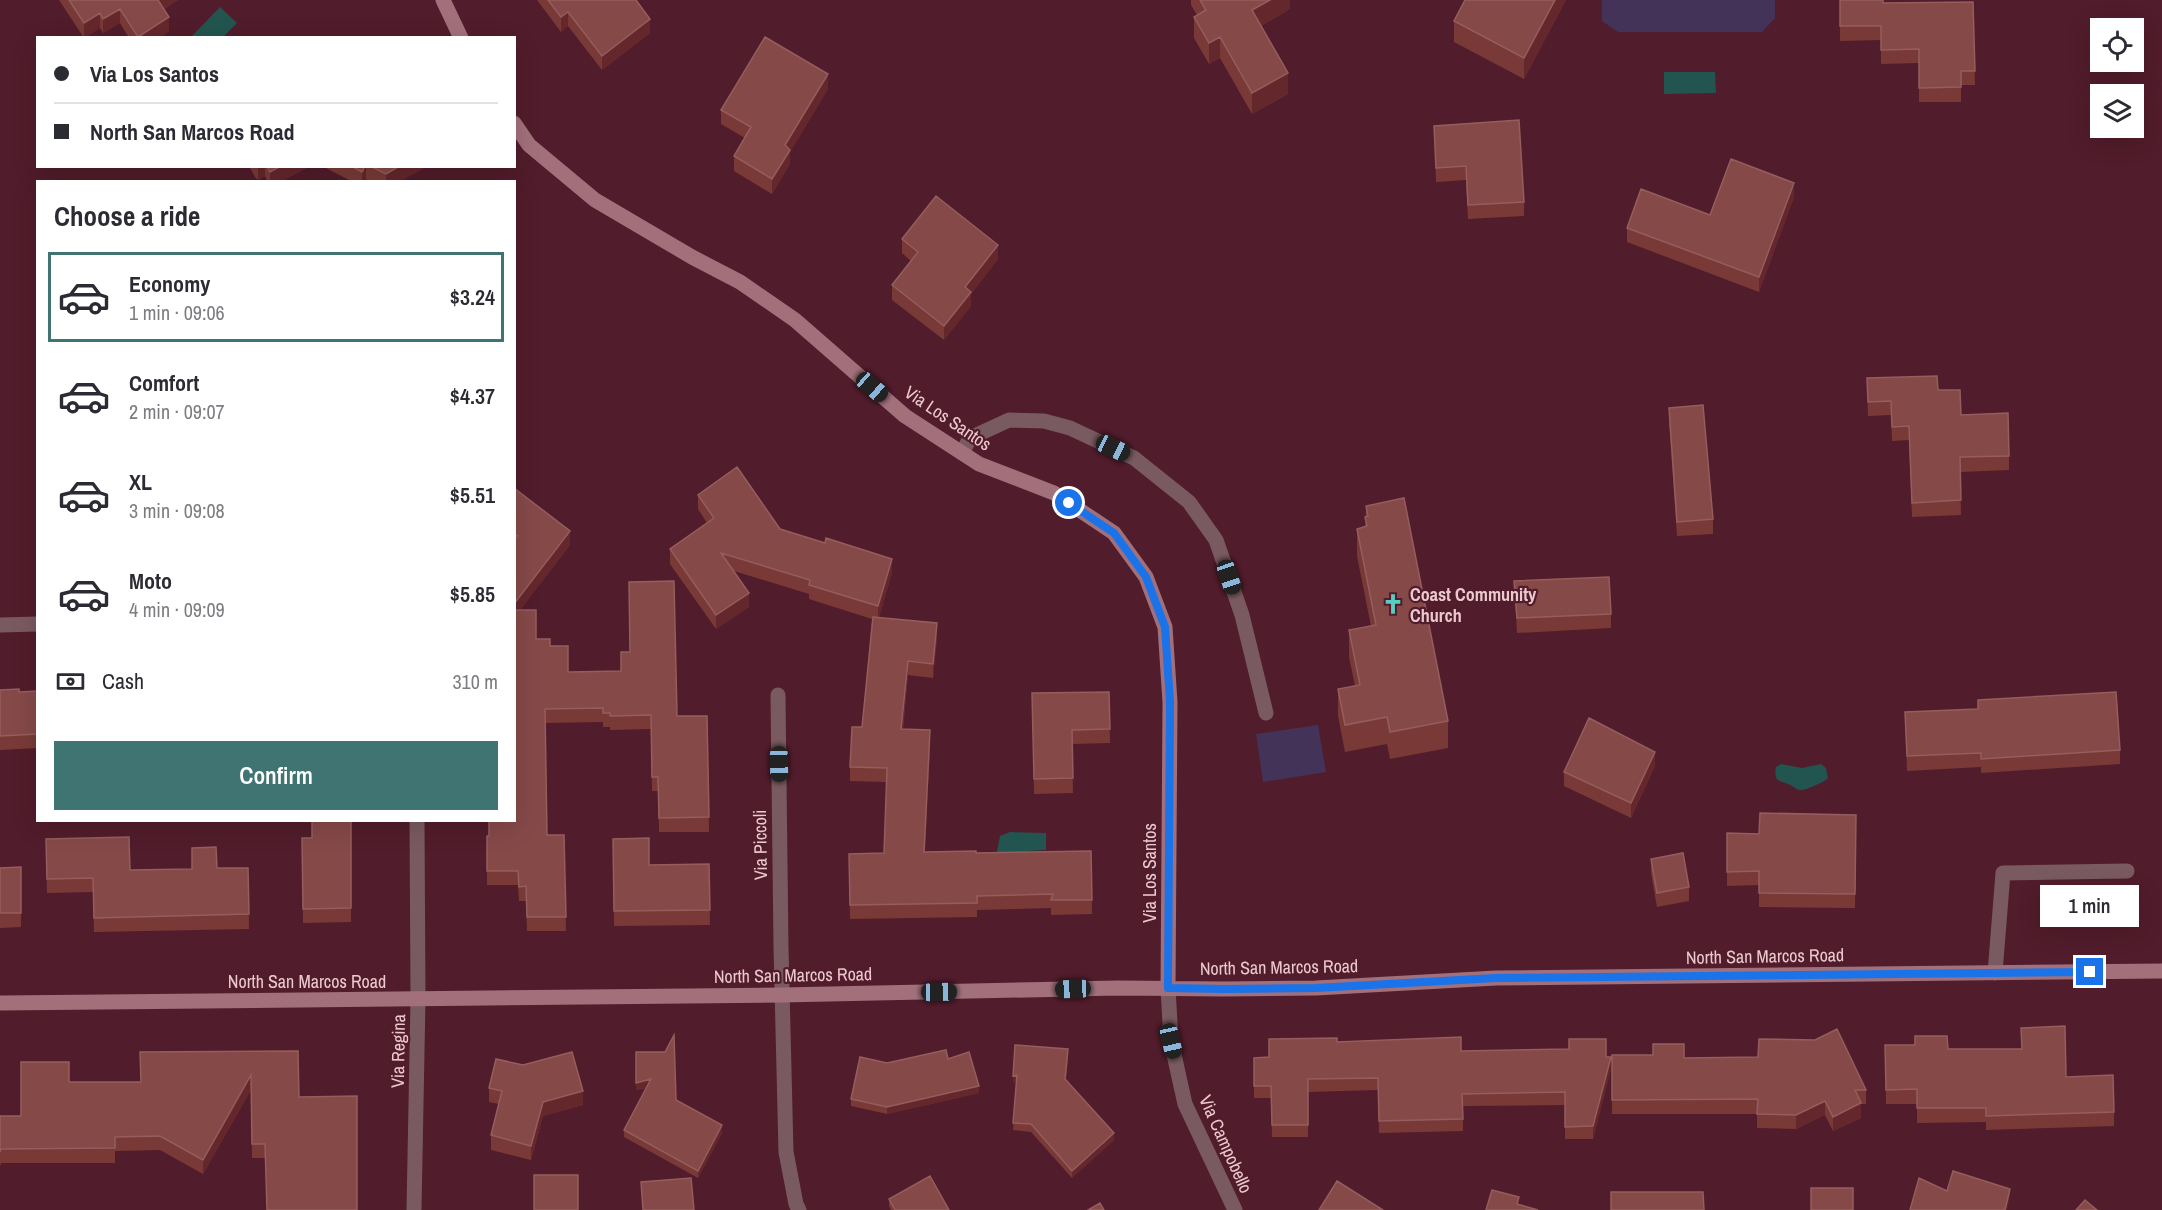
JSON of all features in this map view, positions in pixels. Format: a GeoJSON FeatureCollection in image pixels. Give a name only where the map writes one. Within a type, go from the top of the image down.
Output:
{"type":"FeatureCollection","features":[{"type":"Feature","properties":{"kind":"street"},"geometry":{"type":"LineString","coordinates":[[443,0],[460,36]]}},
{"type":"Feature","properties":{"kind":"street","name":"Via Los Santos"},"geometry":{"type":"LineString","coordinates":[[516,126],[529,145],[595,200],[692,257],[740,282],[795,320],[905,416],[979,464],[1054,493],[1114,533],[1146,577],[1165,627],[1170,702],[1168,988]]}},
{"type":"Feature","properties":{"kind":"street"},"geometry":{"type":"LineString","coordinates":[[962,453],[970,438],[1009,420],[1044,421],[1070,428],[1134,458],[1189,502],[1216,540],[1242,615],[1266,713]]}},
{"type":"Feature","properties":{"kind":"street"},"geometry":{"type":"LineString","coordinates":[[0,625],[36,624]]}},
{"type":"Feature","properties":{"kind":"street","name":"Via Piccoli"},"geometry":{"type":"LineString","coordinates":[[778,695],[782,995]]}},
{"type":"Feature","properties":{"kind":"street","name":"Via Regina"},"geometry":{"type":"LineString","coordinates":[[414,1210],[418,999],[417,822]]}},
{"type":"Feature","properties":{"kind":"street"},"geometry":{"type":"LineString","coordinates":[[1995,973],[2003,873],[2127,871]]}},
{"type":"Feature","properties":{"kind":"street","name":"North San Marcos Road"},"geometry":{"type":"LineString","coordinates":[[0,1003],[1316,988],[1496,978],[2162,971]]}},
{"type":"Feature","properties":{"kind":"street","name":"Via Campobello"},"geometry":{"type":"LineString","coordinates":[[1168,988],[1171,1041],[1185,1104],[1235,1210]]}},
{"type":"Feature","properties":{"kind":"street"},"geometry":{"type":"LineString","coordinates":[[782,995],[786,1152],[799,1210]]}},
{"type":"Feature","properties":{"kind":"shaded area"},"geometry":{"type":"Polygon","coordinates":[[[1602,0],[1775,0],[1775,18],[1762,32],[1618,32],[1602,21],[1602,0]]]}},
{"type":"Feature","properties":{"kind":"shaded area"},"geometry":{"type":"Polygon","coordinates":[[[1318,725],[1326,772],[1263,782],[1256,734],[1318,725]]]}},
{"type":"Feature","properties":{"kind":"water"},"geometry":{"type":"Polygon","coordinates":[[[220,7],[237,23],[224,36],[192,36],[220,7]]]}},
{"type":"Feature","properties":{"kind":"water"},"geometry":{"type":"Polygon","coordinates":[[[1664,72],[1715,72],[1716,93],[1664,94],[1664,72]]]}},
{"type":"Feature","properties":{"kind":"water"},"geometry":{"type":"Polygon","coordinates":[[[1781,764],[1802,768],[1821,764],[1826,768],[1828,778],[1811,787],[1798,790],[1777,779],[1776,767],[1781,764]]]}},
{"type":"Feature","properties":{"kind":"water"},"geometry":{"type":"Polygon","coordinates":[[[1010,832],[1046,833],[1046,850],[1029,851],[1008,861],[996,856],[1000,836],[1010,832]]]}},
{"type":"Feature","properties":{"kind":"building"},"geometry":{"type":"Polygon","coordinates":[[[69,0],[158,0],[169,17],[140,36],[120,9],[103,19],[100,13],[84,23],[69,0]]]}},
{"type":"Feature","properties":{"kind":"building"},"geometry":{"type":"Polygon","coordinates":[[[548,0],[636,0],[650,19],[602,56],[568,12],[561,17],[548,0]]]}},
{"type":"Feature","properties":{"kind":"building"},"geometry":{"type":"Polygon","coordinates":[[[1200,0],[1270,0],[1252,10],[1288,73],[1252,93],[1220,37],[1209,43],[1194,17],[1206,10],[1200,0]]]}},
{"type":"Feature","properties":{"kind":"building"},"geometry":{"type":"Polygon","coordinates":[[[1465,0],[1555,0],[1524,58],[1454,21],[1465,0]]]}},
{"type":"Feature","properties":{"kind":"building"},"geometry":{"type":"Polygon","coordinates":[[[1840,0],[1883,0],[1883,3],[1973,2],[1975,71],[1961,71],[1961,87],[1919,88],[1919,49],[1881,50],[1881,26],[1840,26],[1840,0]]]}},
{"type":"Feature","properties":{"kind":"building"},"geometry":{"type":"Polygon","coordinates":[[[765,37],[828,74],[785,145],[790,150],[772,179],[734,156],[751,127],[721,110],[765,37]]]}},
{"type":"Feature","properties":{"kind":"building"},"geometry":{"type":"Polygon","coordinates":[[[1519,120],[1524,202],[1468,205],[1466,166],[1436,168],[1434,126],[1519,120]]]}},
{"type":"Feature","properties":{"kind":"building"},"geometry":{"type":"Polygon","coordinates":[[[1731,159],[1794,183],[1759,277],[1627,228],[1641,189],[1710,215],[1731,159]]]}},
{"type":"Feature","properties":{"kind":"building"},"geometry":{"type":"Polygon","coordinates":[[[374,168],[396,168],[386,174],[374,168]]]}},
{"type":"Feature","properties":{"kind":"building"},"geometry":{"type":"Polygon","coordinates":[[[936,196],[998,245],[965,287],[971,292],[944,326],[892,285],[918,252],[902,239],[936,196]]]}},
{"type":"Feature","properties":{"kind":"building"},"geometry":{"type":"Polygon","coordinates":[[[1937,376],[1938,390],[1960,390],[1961,415],[2008,413],[2009,456],[1960,457],[1961,500],[1912,503],[1909,426],[1892,427],[1891,401],[1868,402],[1867,378],[1937,376]]]}},
{"type":"Feature","properties":{"kind":"building"},"geometry":{"type":"Polygon","coordinates":[[[1703,405],[1713,519],[1677,522],[1669,408],[1703,405]]]}},
{"type":"Feature","properties":{"kind":"building"},"geometry":{"type":"Polygon","coordinates":[[[737,467],[780,529],[825,543],[826,538],[892,559],[878,606],[809,585],[810,580],[721,553],[749,593],[716,615],[670,549],[714,518],[698,495],[737,467]]]}},
{"type":"Feature","properties":{"kind":"building"},"geometry":{"type":"Polygon","coordinates":[[[516,490],[570,531],[516,601],[516,538],[518,536],[516,535],[516,490]]]}},
{"type":"Feature","properties":{"kind":"building","name":"Coast Community Church"},"geometry":{"type":"Polygon","coordinates":[[[1404,498],[1448,721],[1390,732],[1387,717],[1345,725],[1338,689],[1360,685],[1349,630],[1376,625],[1357,529],[1367,526],[1366,506],[1404,498]]]}},
{"type":"Feature","properties":{"kind":"building"},"geometry":{"type":"Polygon","coordinates":[[[1609,577],[1611,614],[1517,618],[1514,581],[1609,577]]]}},
{"type":"Feature","properties":{"kind":"building"},"geometry":{"type":"Polygon","coordinates":[[[674,581],[677,716],[707,716],[709,817],[659,818],[658,777],[652,777],[651,715],[610,716],[610,713],[603,713],[603,708],[545,709],[547,835],[564,835],[566,917],[527,917],[526,886],[519,887],[518,871],[487,871],[489,822],[516,822],[516,610],[536,610],[536,639],[550,639],[550,646],[568,646],[568,672],[621,671],[621,652],[630,652],[629,582],[674,581]]]}},
{"type":"Feature","properties":{"kind":"building"},"geometry":{"type":"Polygon","coordinates":[[[873,617],[937,623],[933,664],[908,661],[901,729],[930,730],[924,852],[1091,851],[1092,900],[1051,900],[1053,894],[977,896],[977,903],[850,905],[849,854],[884,853],[887,768],[850,767],[852,727],[862,727],[873,617]]]}},
{"type":"Feature","properties":{"kind":"building"},"geometry":{"type":"Polygon","coordinates":[[[0,690],[36,691],[36,734],[0,736],[0,690]]]}},
{"type":"Feature","properties":{"kind":"building"},"geometry":{"type":"Polygon","coordinates":[[[1109,692],[1110,729],[1072,730],[1073,778],[1034,779],[1032,693],[1109,692]]]}},
{"type":"Feature","properties":{"kind":"building"},"geometry":{"type":"Polygon","coordinates":[[[2116,692],[2120,750],[1981,759],[1981,753],[1907,756],[1905,712],[1978,709],[1978,700],[2116,692]]]}},
{"type":"Feature","properties":{"kind":"building"},"geometry":{"type":"Polygon","coordinates":[[[1589,718],[1655,752],[1631,803],[1564,772],[1589,718]]]}},
{"type":"Feature","properties":{"kind":"building"},"geometry":{"type":"Polygon","coordinates":[[[1760,813],[1856,815],[1855,894],[1759,893],[1759,871],[1727,872],[1727,833],[1759,834],[1760,813]]]}},
{"type":"Feature","properties":{"kind":"building"},"geometry":{"type":"Polygon","coordinates":[[[312,822],[351,822],[351,908],[303,909],[302,838],[312,838],[312,822]]]}},
{"type":"Feature","properties":{"kind":"building"},"geometry":{"type":"Polygon","coordinates":[[[129,837],[130,870],[192,869],[192,848],[216,847],[217,868],[248,868],[249,914],[94,918],[93,878],[47,879],[46,839],[129,837]]]}},
{"type":"Feature","properties":{"kind":"building"},"geometry":{"type":"Polygon","coordinates":[[[649,838],[649,865],[709,864],[710,910],[614,911],[613,839],[649,838]]]}},
{"type":"Feature","properties":{"kind":"building"},"geometry":{"type":"Polygon","coordinates":[[[1683,853],[1689,887],[1657,893],[1651,859],[1683,853]]]}},
{"type":"Feature","properties":{"kind":"building"},"geometry":{"type":"Polygon","coordinates":[[[21,867],[21,913],[0,913],[0,868],[21,867]]]}},
{"type":"Feature","properties":{"kind":"building"},"geometry":{"type":"Polygon","coordinates":[[[2065,1026],[2066,1077],[2113,1075],[2114,1112],[1986,1116],[1986,1108],[1917,1108],[1917,1089],[1886,1090],[1885,1045],[1915,1045],[1915,1036],[1947,1036],[1948,1049],[2022,1049],[2021,1028],[2065,1026]]]}},
{"type":"Feature","properties":{"kind":"building"},"geometry":{"type":"Polygon","coordinates":[[[1837,1029],[1866,1090],[1855,1090],[1861,1103],[1833,1117],[1825,1101],[1796,1115],[1757,1114],[1758,1099],[1612,1100],[1612,1055],[1653,1055],[1653,1044],[1684,1044],[1684,1058],[1758,1057],[1759,1039],[1815,1040],[1837,1029]]]}},
{"type":"Feature","properties":{"kind":"building"},"geometry":{"type":"Polygon","coordinates":[[[674,1035],[676,1100],[722,1125],[698,1171],[624,1130],[651,1079],[636,1083],[636,1052],[665,1052],[674,1035]]]}},
{"type":"Feature","properties":{"kind":"building"},"geometry":{"type":"Polygon","coordinates":[[[1461,1037],[1461,1051],[1569,1049],[1569,1039],[1606,1039],[1606,1057],[1611,1057],[1593,1126],[1565,1127],[1565,1092],[1462,1094],[1463,1119],[1379,1121],[1378,1078],[1308,1079],[1308,1125],[1272,1125],[1271,1086],[1254,1086],[1254,1058],[1269,1057],[1269,1039],[1337,1038],[1337,1042],[1461,1037]]]}},
{"type":"Feature","properties":{"kind":"building"},"geometry":{"type":"Polygon","coordinates":[[[1015,1045],[1068,1049],[1065,1079],[1114,1133],[1072,1171],[1031,1124],[1013,1123],[1017,1075],[1013,1076],[1015,1045]]]}},
{"type":"Feature","properties":{"kind":"building"},"geometry":{"type":"Polygon","coordinates":[[[946,1050],[948,1059],[969,1052],[979,1086],[887,1107],[851,1099],[860,1057],[887,1063],[946,1050]]]}},
{"type":"Feature","properties":{"kind":"building"},"geometry":{"type":"Polygon","coordinates":[[[298,1051],[299,1097],[357,1096],[357,1210],[267,1210],[265,1144],[252,1144],[251,1075],[203,1160],[160,1136],[115,1137],[115,1148],[1,1149],[0,1152],[0,1116],[21,1116],[21,1062],[69,1062],[69,1082],[141,1082],[140,1052],[298,1051]]]}},
{"type":"Feature","properties":{"kind":"building"},"geometry":{"type":"Polygon","coordinates":[[[572,1052],[583,1091],[543,1102],[531,1146],[491,1135],[502,1091],[489,1088],[496,1059],[523,1065],[572,1052]]]}},
{"type":"Feature","properties":{"kind":"building"},"geometry":{"type":"Polygon","coordinates":[[[1953,1171],[2010,1189],[2005,1210],[1910,1210],[1919,1178],[1947,1191],[1953,1171]]]}},
{"type":"Feature","properties":{"kind":"building"},"geometry":{"type":"Polygon","coordinates":[[[534,1175],[578,1175],[578,1210],[534,1210],[534,1175]]]}},
{"type":"Feature","properties":{"kind":"building"},"geometry":{"type":"Polygon","coordinates":[[[930,1176],[949,1210],[895,1210],[889,1199],[930,1176]]]}},
{"type":"Feature","properties":{"kind":"building"},"geometry":{"type":"Polygon","coordinates":[[[691,1178],[694,1210],[643,1210],[641,1182],[691,1178]]]}},
{"type":"Feature","properties":{"kind":"building"},"geometry":{"type":"Polygon","coordinates":[[[1337,1181],[1383,1210],[1319,1210],[1337,1181]]]}},
{"type":"Feature","properties":{"kind":"building"},"geometry":{"type":"Polygon","coordinates":[[[1811,1188],[1853,1188],[1853,1210],[1811,1210],[1811,1188]]]}},
{"type":"Feature","properties":{"kind":"building"},"geometry":{"type":"Polygon","coordinates":[[[1492,1190],[1519,1197],[1517,1204],[1538,1210],[1486,1210],[1492,1190]]]}},
{"type":"Feature","properties":{"kind":"building"},"geometry":{"type":"Polygon","coordinates":[[[1611,1192],[1703,1192],[1704,1210],[1611,1210],[1611,1192]]]}},
{"type":"Feature","properties":{"kind":"building"},"geometry":{"type":"Polygon","coordinates":[[[2085,1200],[2097,1210],[2076,1210],[2085,1200]]]}},
{"type":"Feature","properties":{"kind":"building"},"geometry":{"type":"Polygon","coordinates":[[[1100,1203],[1104,1210],[1088,1210],[1100,1203]]]}},
{"type":"Feature","properties":{"kind":"place","name":"Coast Community Church"},"geometry":{"type":"Point","coordinates":[1393,604]}},
{"type":"Feature","properties":{"kind":"route"},"geometry":{"type":"LineString","coordinates":[[1069,503],[1114,533],[1146,577],[1165,627],[1170,702],[1168,988],[1316,988],[1496,978],[2090,972]]}}]}
